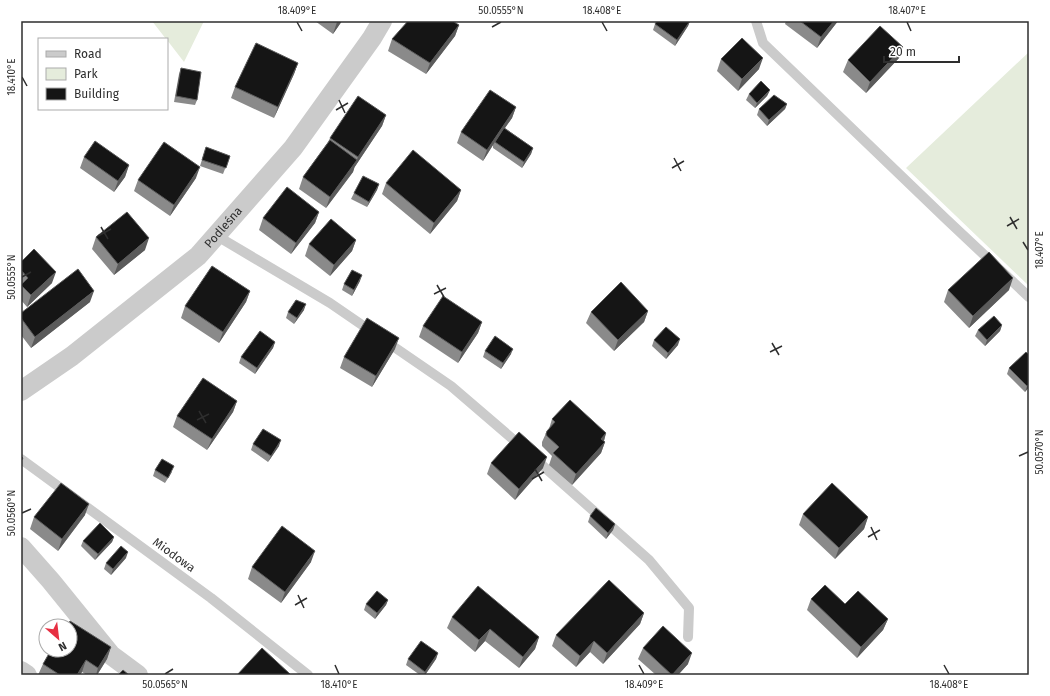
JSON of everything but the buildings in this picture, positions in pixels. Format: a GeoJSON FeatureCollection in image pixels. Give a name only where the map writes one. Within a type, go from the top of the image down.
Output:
{"type":"FeatureCollection","features":[{"type":"Feature","properties":{"kind":"street","name":"Podleśna"},"geometry":{"type":"LineString","coordinates":[[21,391],[72,356],[198,256],[293,148],[372,38],[382,21]]}},
{"type":"Feature","properties":{"kind":"street"},"geometry":{"type":"LineString","coordinates":[[21,547],[56,587],[111,655],[138,675]]}},
{"type":"Feature","properties":{"kind":"street"},"geometry":{"type":"LineString","coordinates":[[21,671],[27,675]]}},
{"type":"Feature","properties":{"kind":"lane"},"geometry":{"type":"LineString","coordinates":[[756,21],[763,43],[1029,297]]}},
{"type":"Feature","properties":{"kind":"lane"},"geometry":{"type":"LineString","coordinates":[[216,236],[330,303],[451,386],[649,560],[689,608],[688,637]]}},
{"type":"Feature","properties":{"kind":"lane","name":"Miodowa"},"geometry":{"type":"LineString","coordinates":[[21,459],[211,598],[308,675]]}},
{"type":"Feature","properties":{"kind":"green space"},"geometry":{"type":"Polygon","coordinates":[[[152,21],[204,21],[184,62],[168,41],[168,38],[165,38],[152,21]]]}},
{"type":"Feature","properties":{"kind":"green space"},"geometry":{"type":"Polygon","coordinates":[[[1029,52],[1029,286],[906,168],[1029,52]]]}}]}
